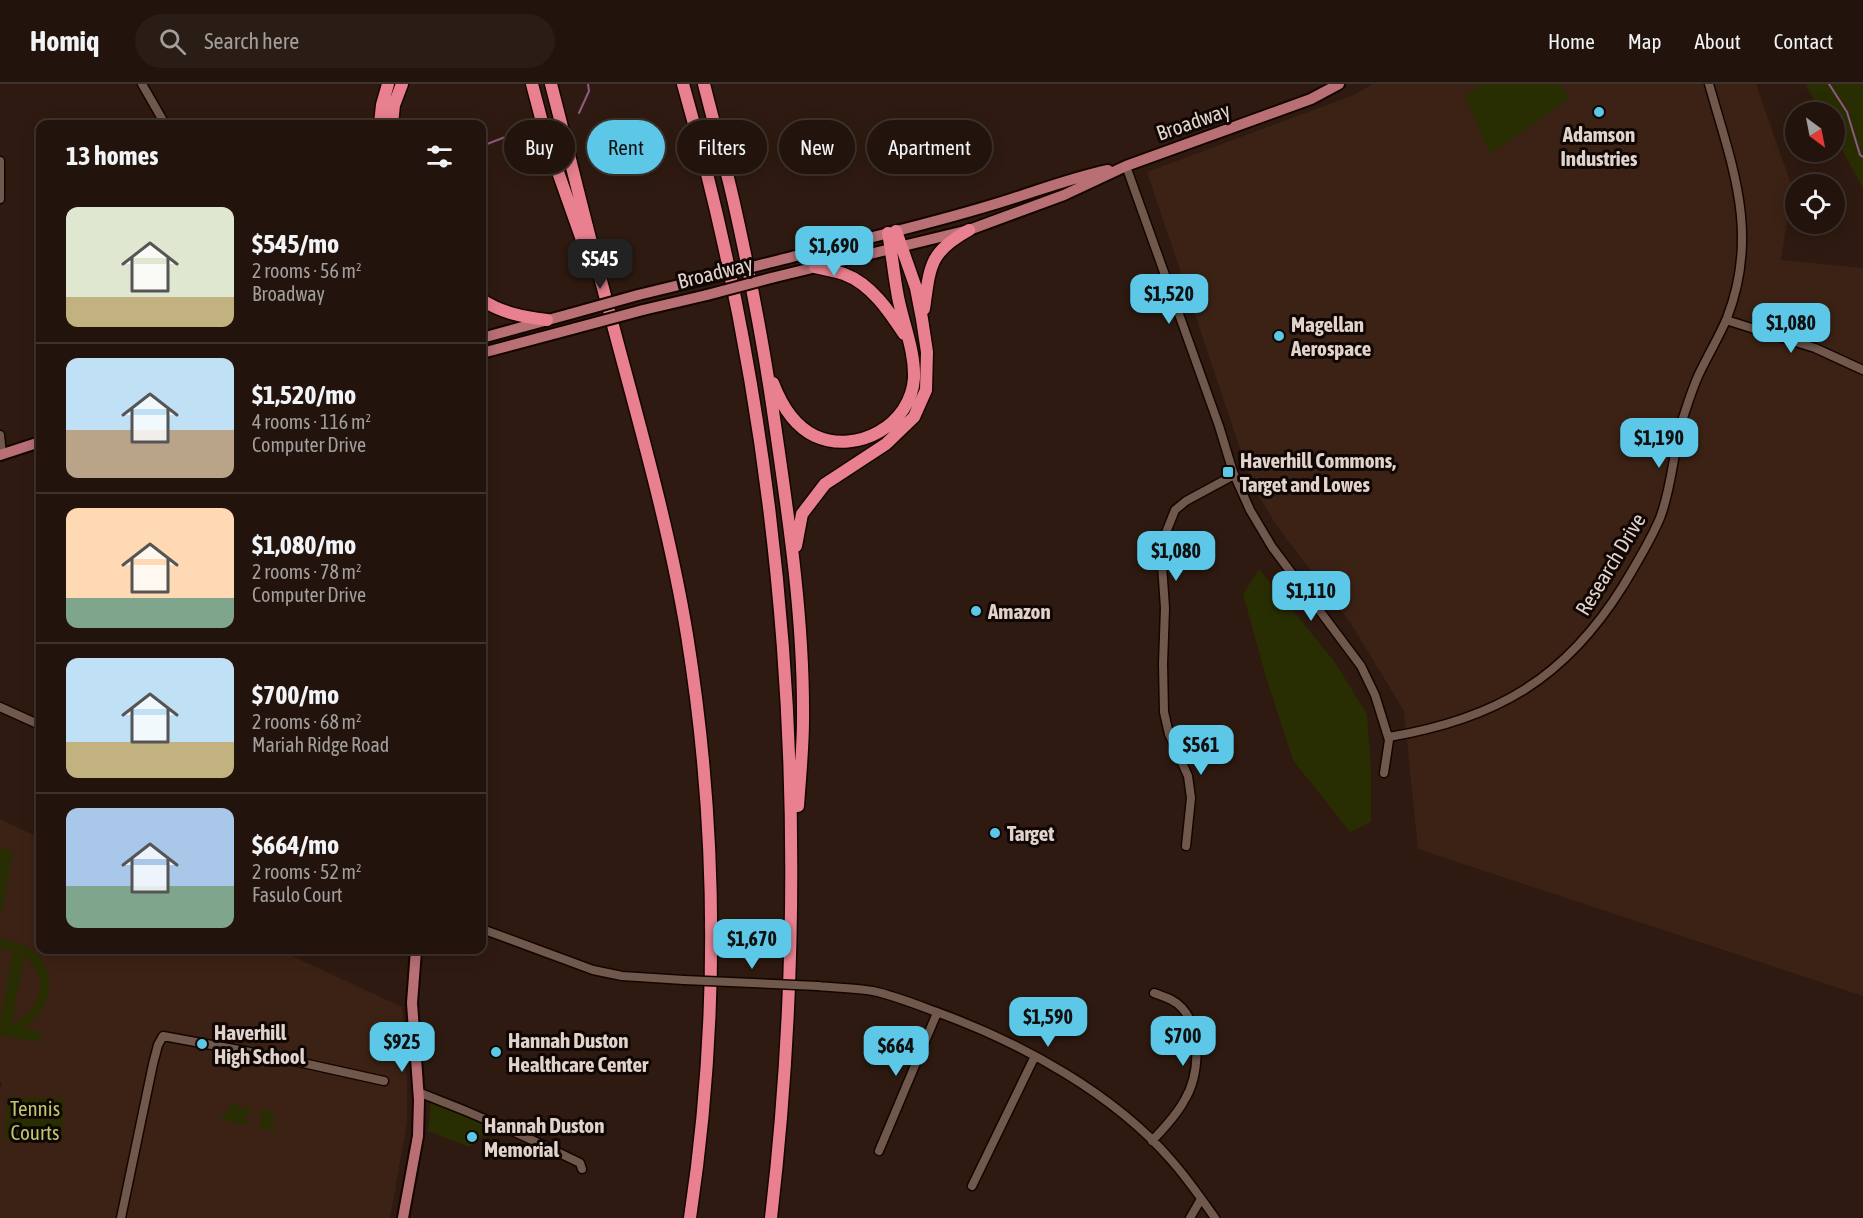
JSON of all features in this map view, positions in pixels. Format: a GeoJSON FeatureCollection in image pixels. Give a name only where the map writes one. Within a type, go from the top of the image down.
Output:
{"type":"FeatureCollection","features":[{"type":"Feature","properties":{"kind":"highway"},"geometry":{"type":"LineString","coordinates":[[380,120],[388,84]]}},
{"type":"Feature","properties":{"kind":"highway"},"geometry":{"type":"LineString","coordinates":[[392,120],[394,105],[402,84]]}},
{"type":"Feature","properties":{"kind":"highway"},"geometry":{"type":"LineString","coordinates":[[522,84],[540,120]]}},
{"type":"Feature","properties":{"kind":"highway"},"geometry":{"type":"LineString","coordinates":[[532,84],[542,120]]}},
{"type":"Feature","properties":{"kind":"highway"},"geometry":{"type":"LineString","coordinates":[[551,84],[642,434],[672,560],[687,633],[699,718],[711,909],[710,991],[703,1120],[690,1218]]}},
{"type":"Feature","properties":{"kind":"highway"},"geometry":{"type":"LineString","coordinates":[[683,84],[728,260],[761,444],[783,642],[792,861],[788,1028],[771,1218]]}},
{"type":"Feature","properties":{"kind":"highway"},"geometry":{"type":"LineString","coordinates":[[704,84],[734,201],[768,373],[793,559],[800,634],[803,720],[798,809],[792,861]]}},
{"type":"Feature","properties":{"kind":"highway"},"geometry":{"type":"LineString","coordinates":[[559,174],[610,314]]}},
{"type":"Feature","properties":{"kind":"highway"},"geometry":{"type":"LineString","coordinates":[[922,319],[931,265],[939,250],[952,239],[969,230]]}},
{"type":"Feature","properties":{"kind":"highway"},"geometry":{"type":"LineString","coordinates":[[793,559],[802,514],[825,484],[886,444],[914,417],[926,390],[927,352],[916,288],[892,232]]}},
{"type":"Feature","properties":{"kind":"highway"},"geometry":{"type":"LineString","coordinates":[[768,373],[787,412],[815,436],[842,442],[862,440],[885,429],[897,417],[910,398],[914,378],[909,343],[898,298],[897,248]]}},
{"type":"Feature","properties":{"kind":"highway"},"geometry":{"type":"LineString","coordinates":[[816,267],[846,275],[871,291],[890,312],[909,343]]}},
{"type":"Feature","properties":{"kind":"highway"},"geometry":{"type":"LineString","coordinates":[[486,303],[496,309],[523,317],[547,320]]}},
{"type":"Feature","properties":{"kind":"main road","name":"Broadway"},"geometry":{"type":"LineString","coordinates":[[486,337],[638,295],[986,207],[1076,177],[1126,165],[1311,99],[1339,84]]}},
{"type":"Feature","properties":{"kind":"main road","name":"Broadway"},"geometry":{"type":"LineString","coordinates":[[486,352],[643,310],[969,230],[1064,195],[1126,165]]}},
{"type":"Feature","properties":{"kind":"main road"},"geometry":{"type":"LineString","coordinates":[[1,454],[36,443]]}},
{"type":"Feature","properties":{"kind":"main road"},"geometry":{"type":"LineString","coordinates":[[403,1218],[418,1136],[418,1092],[412,1003],[416,954]]}},
{"type":"Feature","properties":{"kind":"street"},"geometry":{"type":"LineString","coordinates":[[142,84],[163,120]]}},
{"type":"Feature","properties":{"kind":"street","name":"Research Drive"},"geometry":{"type":"LineString","coordinates":[[1389,737],[1423,731],[1489,708],[1520,693],[1548,674],[1592,631],[1635,566],[1660,517],[1670,485],[1682,422],[1699,375],[1726,320],[1739,268],[1742,223],[1739,191],[1709,84]]}},
{"type":"Feature","properties":{"kind":"street"},"geometry":{"type":"LineString","coordinates":[[0,161],[0,199]]}},
{"type":"Feature","properties":{"kind":"street"},"geometry":{"type":"LineString","coordinates":[[1126,165],[1234,476],[1250,510],[1272,547],[1361,666],[1375,695],[1389,737],[1384,773]]}},
{"type":"Feature","properties":{"kind":"street"},"geometry":{"type":"LineString","coordinates":[[1726,320],[1815,348],[1863,370]]}},
{"type":"Feature","properties":{"kind":"street"},"geometry":{"type":"LineString","coordinates":[[0,435],[1,454]]}},
{"type":"Feature","properties":{"kind":"street"},"geometry":{"type":"LineString","coordinates":[[1186,846],[1191,798],[1188,776],[1169,734],[1164,712],[1165,608],[1162,565],[1165,535],[1174,510],[1186,501],[1234,476]]}},
{"type":"Feature","properties":{"kind":"street"},"geometry":{"type":"LineString","coordinates":[[0,707],[36,723]]}},
{"type":"Feature","properties":{"kind":"street"},"geometry":{"type":"LineString","coordinates":[[486,930],[592,970],[622,976],[873,991],[937,1013],[1004,1040],[1035,1056],[1079,1083],[1113,1108],[1170,1158],[1215,1218]]}},
{"type":"Feature","properties":{"kind":"street"},"geometry":{"type":"LineString","coordinates":[[1152,1141],[1174,1117],[1186,1099],[1196,1068],[1197,1055],[1194,1034],[1184,1009],[1171,999],[1154,993]]}},
{"type":"Feature","properties":{"kind":"street"},"geometry":{"type":"LineString","coordinates":[[879,1151],[937,1013]]}},
{"type":"Feature","properties":{"kind":"street"},"geometry":{"type":"LineString","coordinates":[[121,1218],[153,1064],[163,1036],[250,1052]]}},
{"type":"Feature","properties":{"kind":"street"},"geometry":{"type":"LineString","coordinates":[[972,1186],[1035,1056]]}},
{"type":"Feature","properties":{"kind":"street"},"geometry":{"type":"LineString","coordinates":[[276,1057],[384,1081]]}},
{"type":"Feature","properties":{"kind":"street"},"geometry":{"type":"LineString","coordinates":[[418,1092],[547,1147],[580,1163],[582,1169]]}},
{"type":"Feature","properties":{"kind":"street"},"geometry":{"type":"LineString","coordinates":[[1190,1218],[1201,1199]]}},
{"type":"Feature","properties":{"kind":"shaded area"},"geometry":{"type":"Polygon","coordinates":[[[1372,84],[1756,84],[1787,174],[1785,174],[1785,233],[1781,260],[1863,268],[1863,996],[1418,849],[1404,711],[1350,622],[1276,525],[1252,484],[1147,172],[1354,95],[1372,84]]]}},
{"type":"Feature","properties":{"kind":"shaded area","name":"Haverhill High School"},"geometry":{"type":"Polygon","coordinates":[[[0,819],[36,836],[36,954],[288,954],[402,1007],[407,1123],[390,1218],[0,1218],[0,1090],[2,1083],[0,1082],[0,819]]]}},
{"type":"Feature","properties":{"kind":"green space"},"geometry":{"type":"Polygon","coordinates":[[[1482,84],[1559,84],[1570,98],[1490,154],[1465,96],[1482,84]]]}},
{"type":"Feature","properties":{"kind":"green space"},"geometry":{"type":"Polygon","coordinates":[[[1805,84],[1863,84],[1863,188],[1845,155],[1845,102],[1815,102],[1805,84]]]}},
{"type":"Feature","properties":{"kind":"green space"},"geometry":{"type":"Polygon","coordinates":[[[1259,569],[1334,661],[1367,714],[1371,769],[1371,822],[1350,832],[1293,760],[1265,674],[1243,594],[1259,569]]]}},
{"type":"Feature","properties":{"kind":"green space"},"geometry":{"type":"Polygon","coordinates":[[[0,848],[13,851],[0,921],[0,848]]]}},
{"type":"Feature","properties":{"kind":"green space"},"geometry":{"type":"Polygon","coordinates":[[[0,939],[14,942],[27,947],[43,962],[49,982],[48,993],[40,1013],[24,1028],[42,1032],[40,1042],[0,1035],[13,951],[0,948],[0,939]],[[24,956],[12,1023],[22,1018],[36,1003],[40,983],[32,964],[24,956]]]}},
{"type":"Feature","properties":{"kind":"green space","name":"Tennis Courts"},"geometry":{"type":"Polygon","coordinates":[[[7,1097],[64,1099],[62,1142],[5,1141],[7,1097]]]}},
{"type":"Feature","properties":{"kind":"green space"},"geometry":{"type":"Polygon","coordinates":[[[431,1102],[490,1127],[469,1147],[428,1131],[431,1102]]]}},
{"type":"Feature","properties":{"kind":"green space"},"geometry":{"type":"Polygon","coordinates":[[[232,1104],[240,1105],[239,1109],[243,1110],[244,1106],[251,1108],[249,1116],[244,1117],[245,1120],[249,1120],[248,1125],[220,1120],[232,1104]]]}},
{"type":"Feature","properties":{"kind":"green space"},"geometry":{"type":"Polygon","coordinates":[[[260,1109],[273,1112],[273,1125],[277,1131],[258,1128],[262,1118],[259,1115],[260,1109]]]}},
{"type":"Feature","properties":{"kind":"waterway"},"geometry":{"type":"LineString","coordinates":[[579,113],[589,91],[588,84]]}},
{"type":"Feature","properties":{"kind":"waterway"},"geometry":{"type":"LineString","coordinates":[[1829,84],[1847,112],[1860,155],[1863,157]]}},
{"type":"Feature","properties":{"kind":"waterway"},"geometry":{"type":"LineString","coordinates":[[486,144],[504,137]]}},
{"type":"Feature","properties":{"kind":"place","name":"Adamson Industries"},"geometry":{"type":"Point","coordinates":[1599,112]}},
{"type":"Feature","properties":{"kind":"place","name":"Magellan Aerospace"},"geometry":{"type":"Point","coordinates":[1279,336]}},
{"type":"Feature","properties":{"kind":"place","name":"Haverhill Commons, Target and Lowes"},"geometry":{"type":"Point","coordinates":[1228,472]}},
{"type":"Feature","properties":{"kind":"place","name":"Amazon"},"geometry":{"type":"Point","coordinates":[976,611]}},
{"type":"Feature","properties":{"kind":"place","name":"Target"},"geometry":{"type":"Point","coordinates":[995,833]}},
{"type":"Feature","properties":{"kind":"place","name":"Haverhill High School"},"geometry":{"type":"Point","coordinates":[202,1044]}},
{"type":"Feature","properties":{"kind":"place","name":"Hannah Duston Healthcare Center"},"geometry":{"type":"Point","coordinates":[496,1052]}},
{"type":"Feature","properties":{"kind":"place","name":"Hannah Duston Memorial"},"geometry":{"type":"Point","coordinates":[472,1137]}}]}
